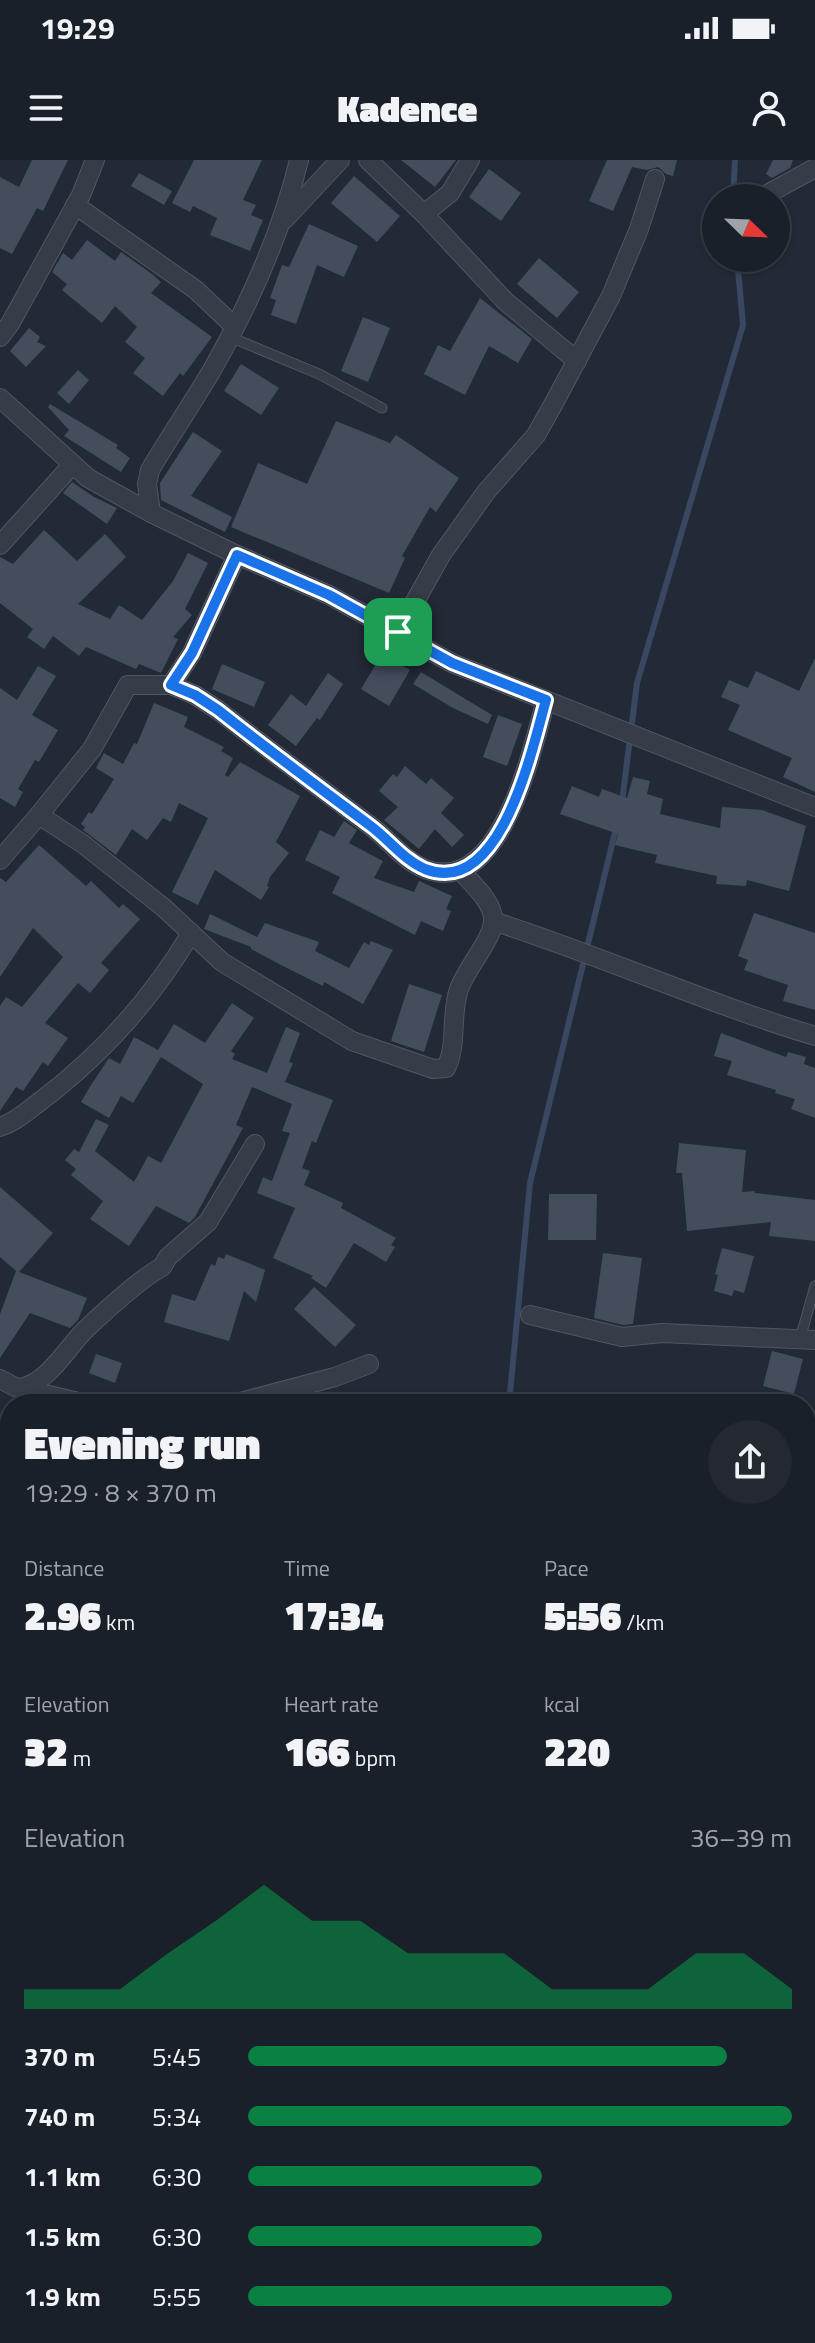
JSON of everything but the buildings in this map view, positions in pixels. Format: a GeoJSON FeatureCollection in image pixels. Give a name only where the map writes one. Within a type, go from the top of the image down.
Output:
{"type":"FeatureCollection","features":[{"type":"Feature","properties":{"kind":"street"},"geometry":{"type":"LineString","coordinates":[[0,337],[75,205],[95,160]]}},
{"type":"Feature","properties":{"kind":"street"},"geometry":{"type":"LineString","coordinates":[[151,513],[147,484],[150,470],[253,292],[282,222],[299,160]]}},
{"type":"Feature","properties":{"kind":"street"},"geometry":{"type":"LineString","coordinates":[[282,222],[340,160]]}},
{"type":"Feature","properties":{"kind":"street"},"geometry":{"type":"LineString","coordinates":[[368,160],[424,214],[505,301],[577,361]]}},
{"type":"Feature","properties":{"kind":"street"},"geometry":{"type":"LineString","coordinates":[[424,214],[450,193],[470,160]]}},
{"type":"Feature","properties":{"kind":"street"},"geometry":{"type":"LineString","coordinates":[[786,184],[815,168]]}},
{"type":"Feature","properties":{"kind":"street"},"geometry":{"type":"LineString","coordinates":[[398,632],[441,555],[486,492],[536,435],[611,296],[639,229],[655,179]]}},
{"type":"Feature","properties":{"kind":"street"},"geometry":{"type":"LineString","coordinates":[[75,205],[196,290],[232,332]]}},
{"type":"Feature","properties":{"kind":"street"},"geometry":{"type":"LineString","coordinates":[[0,398],[88,478],[151,513],[329,595],[452,663],[815,807]]}},
{"type":"Feature","properties":{"kind":"street"},"geometry":{"type":"LineString","coordinates":[[0,545],[72,465]]}},
{"type":"Feature","properties":{"kind":"street"},"geometry":{"type":"LineString","coordinates":[[171,685],[192,653],[237,555]]}},
{"type":"Feature","properties":{"kind":"street"},"geometry":{"type":"LineString","coordinates":[[0,860],[92,749],[128,685],[171,685],[195,695],[218,710],[372,826],[411,862],[441,873],[460,870],[486,852],[507,818],[524,779],[546,700]]}},
{"type":"Feature","properties":{"kind":"street"},"geometry":{"type":"LineString","coordinates":[[39,815],[83,844],[163,907],[222,962],[352,1041],[433,1069],[446,1068],[452,1056],[453,1011],[458,991],[489,935],[493,921],[492,909],[460,870]]}},
{"type":"Feature","properties":{"kind":"street"},"geometry":{"type":"LineString","coordinates":[[493,921],[563,944],[742,1014],[815,1036]]}},
{"type":"Feature","properties":{"kind":"street"},"geometry":{"type":"LineString","coordinates":[[0,1127],[9,1124],[54,1090],[101,1049],[165,974],[191,933]]}},
{"type":"Feature","properties":{"kind":"street"},"geometry":{"type":"LineString","coordinates":[[20,1388],[34,1382],[54,1365],[85,1330],[162,1267],[168,1257],[208,1222],[255,1144]]}},
{"type":"Feature","properties":{"kind":"street"},"geometry":{"type":"LineString","coordinates":[[530,1315],[622,1337],[662,1333],[808,1339]]}},
{"type":"Feature","properties":{"kind":"street"},"geometry":{"type":"LineString","coordinates":[[271,1394],[335,1377],[369,1364]]}},
{"type":"Feature","properties":{"kind":"street"},"geometry":{"type":"LineString","coordinates":[[0,1379],[45,1394]]}},
{"type":"Feature","properties":{"kind":"lane"},"geometry":{"type":"LineString","coordinates":[[232,332],[382,408]]}},
{"type":"Feature","properties":{"kind":"lane"},"geometry":{"type":"LineString","coordinates":[[808,1339],[815,1286]]}},
{"type":"Feature","properties":{"kind":"waterway"},"geometry":{"type":"LineString","coordinates":[[734,184],[735,160]]}},
{"type":"Feature","properties":{"kind":"waterway"},"geometry":{"type":"LineString","coordinates":[[622,802],[637,683],[743,325],[738,272]]}},
{"type":"Feature","properties":{"kind":"waterway"},"geometry":{"type":"LineString","coordinates":[[510,1394],[530,1183],[616,828]]}},
{"type":"Feature","properties":{"kind":"route"},"geometry":{"type":"LineString","coordinates":[[237,555],[329,595],[398,632],[452,663],[546,700],[524,779],[507,818],[486,852],[460,870],[441,873],[411,862],[372,826],[324,793],[218,710],[195,695],[171,685],[192,653],[237,555]]}}]}
